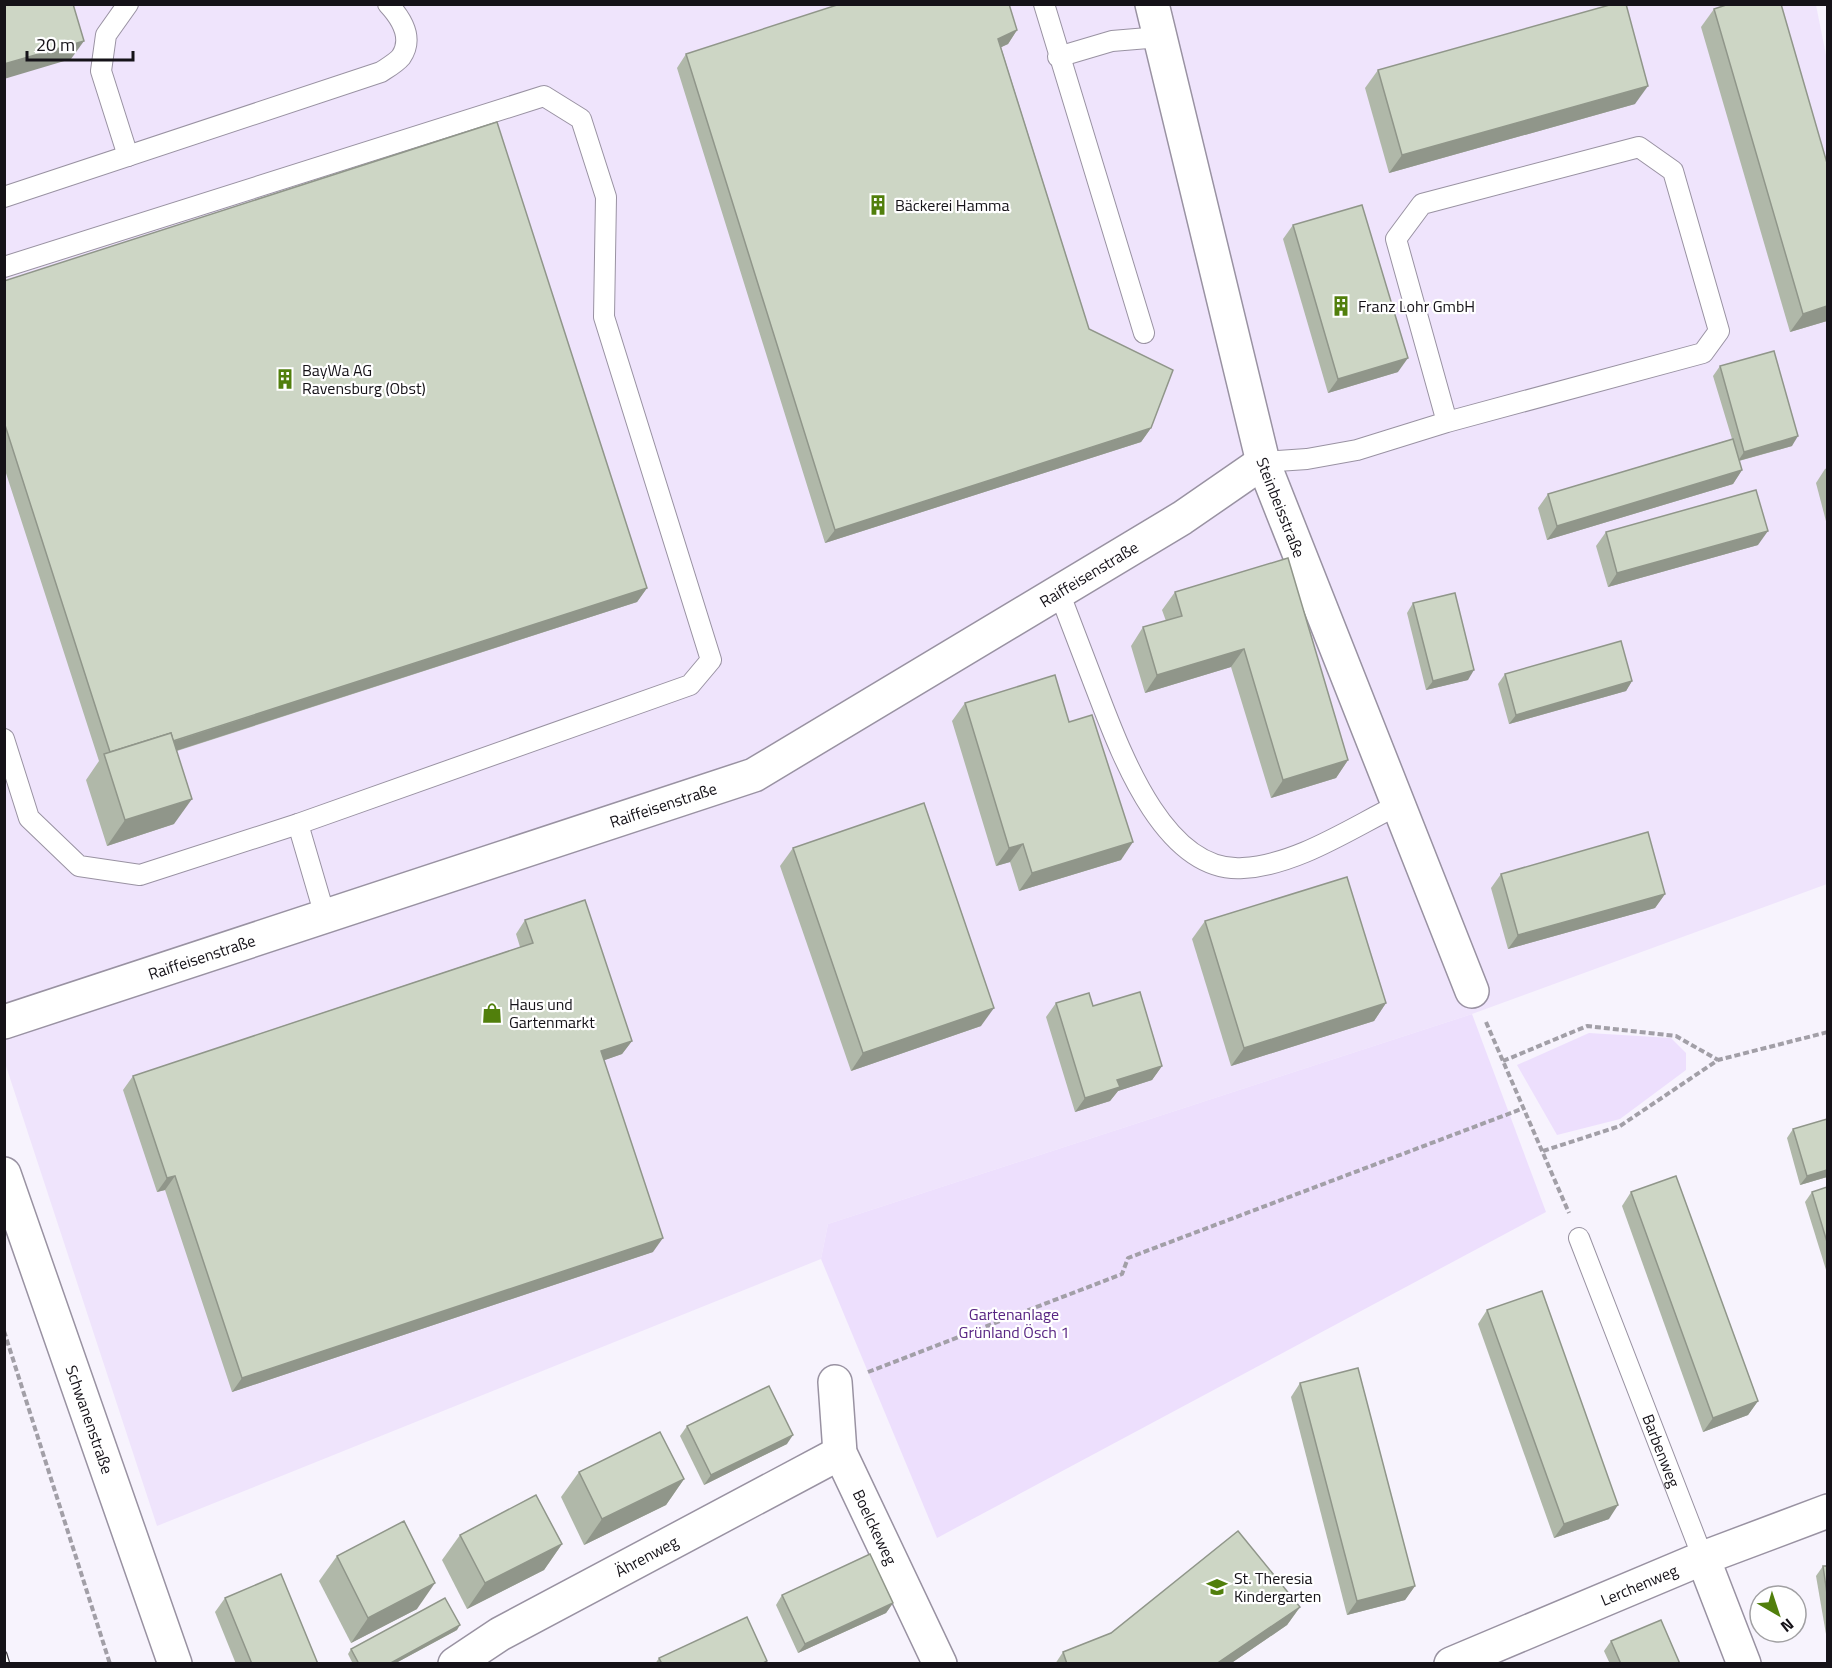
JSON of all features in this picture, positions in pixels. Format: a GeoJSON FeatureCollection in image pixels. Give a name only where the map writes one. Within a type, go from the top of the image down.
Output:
{"type":"FeatureCollection","features":[{"type":"Feature","properties":{"kind":"street","name":"Steinbeisstraße"},"geometry":{"type":"LineString","coordinates":[[1152,4],[1263,462],[1472,991]]}},
{"type":"Feature","properties":{"kind":"street","name":"Raiffeisenstraße"},"geometry":{"type":"LineString","coordinates":[[4,1022],[754,775],[1182,518],[1263,462]]}},
{"type":"Feature","properties":{"kind":"street","name":"Schwanenstraße"},"geometry":{"type":"LineString","coordinates":[[4,1174],[175,1664]]}},
{"type":"Feature","properties":{"kind":"street","name":"Boelckeweg"},"geometry":{"type":"LineString","coordinates":[[836,1382],[840,1454],[940,1664]]}},
{"type":"Feature","properties":{"kind":"street","name":"Ährenweg"},"geometry":{"type":"LineString","coordinates":[[455,1664],[500,1634],[840,1454]]}},
{"type":"Feature","properties":{"kind":"street","name":"Lerchenweg"},"geometry":{"type":"LineString","coordinates":[[1451,1664],[1703,1558],[1827,1511]]}},
{"type":"Feature","properties":{"kind":"street","name":"Barbenweg"},"geometry":{"type":"LineString","coordinates":[[1703,1558],[1743,1664]]}},
{"type":"Feature","properties":{"kind":"lane"},"geometry":{"type":"LineString","coordinates":[[128,4],[106,35],[101,71],[128,156]]}},
{"type":"Feature","properties":{"kind":"lane"},"geometry":{"type":"LineString","coordinates":[[4,197],[381,72],[400,57],[407,38],[399,16],[388,4]]}},
{"type":"Feature","properties":{"kind":"lane"},"geometry":{"type":"LineString","coordinates":[[1044,4],[1058,57],[1144,333]]}},
{"type":"Feature","properties":{"kind":"lane"},"geometry":{"type":"LineString","coordinates":[[1058,57],[1112,41],[1160,37]]}},
{"type":"Feature","properties":{"kind":"lane"},"geometry":{"type":"LineString","coordinates":[[4,267],[544,96],[581,119],[606,197],[604,317],[711,660],[690,685],[298,824],[140,875],[79,866],[29,818],[4,739]]}},
{"type":"Feature","properties":{"kind":"lane"},"geometry":{"type":"LineString","coordinates":[[1263,462],[1307,459],[1357,450],[1447,422],[1703,353],[1719,331],[1673,171],[1639,147],[1422,204],[1396,239],[1447,422]]}},
{"type":"Feature","properties":{"kind":"lane"},"geometry":{"type":"LineString","coordinates":[[1059,592],[1119,750],[1141,793],[1167,830],[1194,854],[1221,866],[1241,868],[1266,865],[1315,847],[1398,805]]}},
{"type":"Feature","properties":{"kind":"lane"},"geometry":{"type":"LineString","coordinates":[[298,824],[325,916]]}},
{"type":"Feature","properties":{"kind":"lane","name":"Barbenweg"},"geometry":{"type":"LineString","coordinates":[[1579,1238],[1703,1558]]}},
{"type":"Feature","properties":{"kind":"path"},"geometry":{"type":"LineString","coordinates":[[1472,991],[1579,1238]]}},
{"type":"Feature","properties":{"kind":"path"},"geometry":{"type":"LineString","coordinates":[[1503,1061],[1587,1026],[1676,1036],[1718,1060]]}},
{"type":"Feature","properties":{"kind":"path"},"geometry":{"type":"LineString","coordinates":[[1543,1151],[1620,1126],[1718,1060],[1827,1032]]}},
{"type":"Feature","properties":{"kind":"path"},"geometry":{"type":"LineString","coordinates":[[836,1382],[881,1368],[1122,1274],[1128,1258],[1524,1108]]}},
{"type":"Feature","properties":{"kind":"path"},"geometry":{"type":"LineString","coordinates":[[4,1331],[110,1664]]}},
{"type":"Feature","properties":{"kind":"shaded area"},"geometry":{"type":"Polygon","coordinates":[[[4,5],[1816,5],[1828,65],[1827,884],[1472,1014],[828,1224],[821,1259],[157,1526],[5,1063],[4,5]]]}},
{"type":"Feature","properties":{"kind":"green space","name":"Gartenanlage Grünland Ösch 1"},"geometry":{"type":"Polygon","coordinates":[[[1472,1014],[1546,1212],[937,1538],[821,1259],[828,1224],[1472,1014]]]}},
{"type":"Feature","properties":{"kind":"green space"},"geometry":{"type":"Polygon","coordinates":[[[1589,1033],[1671,1038],[1686,1053],[1686,1070],[1620,1119],[1557,1135],[1517,1065],[1589,1033]]]}},
{"type":"Feature","properties":{"kind":"building"},"geometry":{"type":"Polygon","coordinates":[[[4,4],[73,4],[84,41],[4,64],[4,4]]]}},
{"type":"Feature","properties":{"kind":"building","name":"Bäckerei Hamma"},"geometry":{"type":"Polygon","coordinates":[[[840,4],[1009,4],[1017,30],[998,39],[1089,329],[1173,370],[1151,428],[835,530],[686,54],[840,4]]]}},
{"type":"Feature","properties":{"kind":"building"},"geometry":{"type":"Polygon","coordinates":[[[1613,4],[1626,4],[1648,86],[1402,155],[1378,70],[1613,4]]]}},
{"type":"Feature","properties":{"kind":"building"},"geometry":{"type":"Polygon","coordinates":[[[1729,4],[1781,4],[1827,163],[1827,306],[1803,314],[1714,9],[1729,4]]]}},
{"type":"Feature","properties":{"kind":"building","name":"BayWa AG Ravensburg (Obst)"},"geometry":{"type":"Polygon","coordinates":[[[497,122],[647,588],[173,741],[171,733],[110,752],[4,422],[4,281],[497,122]]]}},
{"type":"Feature","properties":{"kind":"building","name":"Franz Lohr GmbH"},"geometry":{"type":"Polygon","coordinates":[[[1362,205],[1408,358],[1338,379],[1293,225],[1362,205]]]}},
{"type":"Feature","properties":{"kind":"building"},"geometry":{"type":"Polygon","coordinates":[[[1774,351],[1798,436],[1744,452],[1720,366],[1774,351]]]}},
{"type":"Feature","properties":{"kind":"building"},"geometry":{"type":"Polygon","coordinates":[[[1733,439],[1742,470],[1557,526],[1548,494],[1733,439]]]}},
{"type":"Feature","properties":{"kind":"building"},"geometry":{"type":"Polygon","coordinates":[[[1756,490],[1768,531],[1617,573],[1606,532],[1756,490]]]}},
{"type":"Feature","properties":{"kind":"building"},"geometry":{"type":"Polygon","coordinates":[[[1288,558],[1348,760],[1283,780],[1244,649],[1157,675],[1143,627],[1182,616],[1175,592],[1288,558]]]}},
{"type":"Feature","properties":{"kind":"building"},"geometry":{"type":"Polygon","coordinates":[[[1455,593],[1474,670],[1433,681],[1413,603],[1455,593]]]}},
{"type":"Feature","properties":{"kind":"building"},"geometry":{"type":"Polygon","coordinates":[[[1621,641],[1632,681],[1516,715],[1505,674],[1621,641]]]}},
{"type":"Feature","properties":{"kind":"building"},"geometry":{"type":"Polygon","coordinates":[[[1055,675],[1069,722],[1092,715],[1133,842],[1032,873],[1023,844],[1009,848],[965,703],[1055,675]]]}},
{"type":"Feature","properties":{"kind":"building"},"geometry":{"type":"Polygon","coordinates":[[[171,733],[192,799],[125,820],[104,754],[171,733]]]}},
{"type":"Feature","properties":{"kind":"building"},"geometry":{"type":"Polygon","coordinates":[[[924,803],[994,1008],[863,1053],[793,848],[924,803]]]}},
{"type":"Feature","properties":{"kind":"building"},"geometry":{"type":"Polygon","coordinates":[[[1648,832],[1665,894],[1518,935],[1501,874],[1648,832]]]}},
{"type":"Feature","properties":{"kind":"building"},"geometry":{"type":"Polygon","coordinates":[[[1347,877],[1386,1003],[1244,1048],[1205,921],[1347,877]]]}},
{"type":"Feature","properties":{"kind":"building"},"geometry":{"type":"Polygon","coordinates":[[[585,900],[632,1041],[601,1051],[663,1238],[242,1378],[175,1176],[167,1178],[133,1076],[533,943],[525,920],[585,900]]]}},
{"type":"Feature","properties":{"kind":"building"},"geometry":{"type":"Polygon","coordinates":[[[1140,992],[1162,1066],[1117,1080],[1120,1087],[1085,1098],[1056,1003],[1089,993],[1093,1006],[1140,992]]]}},
{"type":"Feature","properties":{"kind":"building"},"geometry":{"type":"Polygon","coordinates":[[[1827,1119],[1827,1170],[1807,1176],[1793,1129],[1827,1119]]]}},
{"type":"Feature","properties":{"kind":"building"},"geometry":{"type":"Polygon","coordinates":[[[1676,1176],[1758,1401],[1713,1418],[1631,1192],[1676,1176]]]}},
{"type":"Feature","properties":{"kind":"building"},"geometry":{"type":"Polygon","coordinates":[[[1827,1187],[1827,1242],[1812,1192],[1827,1187]]]}},
{"type":"Feature","properties":{"kind":"building"},"geometry":{"type":"Polygon","coordinates":[[[1542,1291],[1618,1505],[1564,1524],[1487,1310],[1542,1291]]]}},
{"type":"Feature","properties":{"kind":"building"},"geometry":{"type":"Polygon","coordinates":[[[1358,1368],[1415,1586],[1357,1601],[1300,1383],[1358,1368]]]}},
{"type":"Feature","properties":{"kind":"building"},"geometry":{"type":"Polygon","coordinates":[[[769,1386],[793,1435],[711,1475],[687,1426],[769,1386]]]}},
{"type":"Feature","properties":{"kind":"building"},"geometry":{"type":"Polygon","coordinates":[[[660,1432],[684,1479],[602,1519],[579,1472],[660,1432]]]}},
{"type":"Feature","properties":{"kind":"building"},"geometry":{"type":"Polygon","coordinates":[[[536,1495],[562,1544],[485,1583],[460,1535],[536,1495]]]}},
{"type":"Feature","properties":{"kind":"building"},"geometry":{"type":"Polygon","coordinates":[[[404,1521],[435,1583],[368,1618],[337,1556],[404,1521]]]}},
{"type":"Feature","properties":{"kind":"building","name":"St. Theresia Kindergarten"},"geometry":{"type":"Polygon","coordinates":[[[1238,1531],[1300,1607],[1216,1664],[1067,1664],[1063,1652],[1111,1633],[1238,1531]]]}},
{"type":"Feature","properties":{"kind":"building"},"geometry":{"type":"Polygon","coordinates":[[[870,1554],[893,1603],[805,1644],[782,1595],[870,1554]]]}},
{"type":"Feature","properties":{"kind":"building"},"geometry":{"type":"Polygon","coordinates":[[[1823,1566],[1827,1566],[1827,1594],[1823,1566]]]}},
{"type":"Feature","properties":{"kind":"building"},"geometry":{"type":"Polygon","coordinates":[[[281,1574],[318,1664],[252,1664],[225,1598],[281,1574]]]}},
{"type":"Feature","properties":{"kind":"building"},"geometry":{"type":"Polygon","coordinates":[[[445,1598],[460,1625],[389,1664],[359,1664],[351,1649],[445,1598]]]}},
{"type":"Feature","properties":{"kind":"building"},"geometry":{"type":"Polygon","coordinates":[[[747,1617],[767,1661],[761,1664],[662,1664],[659,1658],[747,1617]]]}},
{"type":"Feature","properties":{"kind":"building"},"geometry":{"type":"Polygon","coordinates":[[[1661,1620],[1680,1664],[1621,1664],[1611,1641],[1661,1620]]]}},
{"type":"Feature","properties":{"kind":"railway"},"geometry":{"type":"LineString","coordinates":[[4,1654],[7,1664]]}},
{"type":"Feature","properties":{"kind":"place","name":"Bäckerei Hamma"},"geometry":{"type":"Point","coordinates":[878,205]}},
{"type":"Feature","properties":{"kind":"place","name":"Franz Lohr GmbH"},"geometry":{"type":"Point","coordinates":[1341,306]}},
{"type":"Feature","properties":{"kind":"place","name":"BayWa AG Ravensburg (Obst)"},"geometry":{"type":"Point","coordinates":[285,379]}},
{"type":"Feature","properties":{"kind":"place","name":"Haus und Gartenmarkt"},"geometry":{"type":"Point","coordinates":[492,1013]}},
{"type":"Feature","properties":{"kind":"place","name":"St. Theresia Kindergarten"},"geometry":{"type":"Point","coordinates":[1217,1587]}}]}
